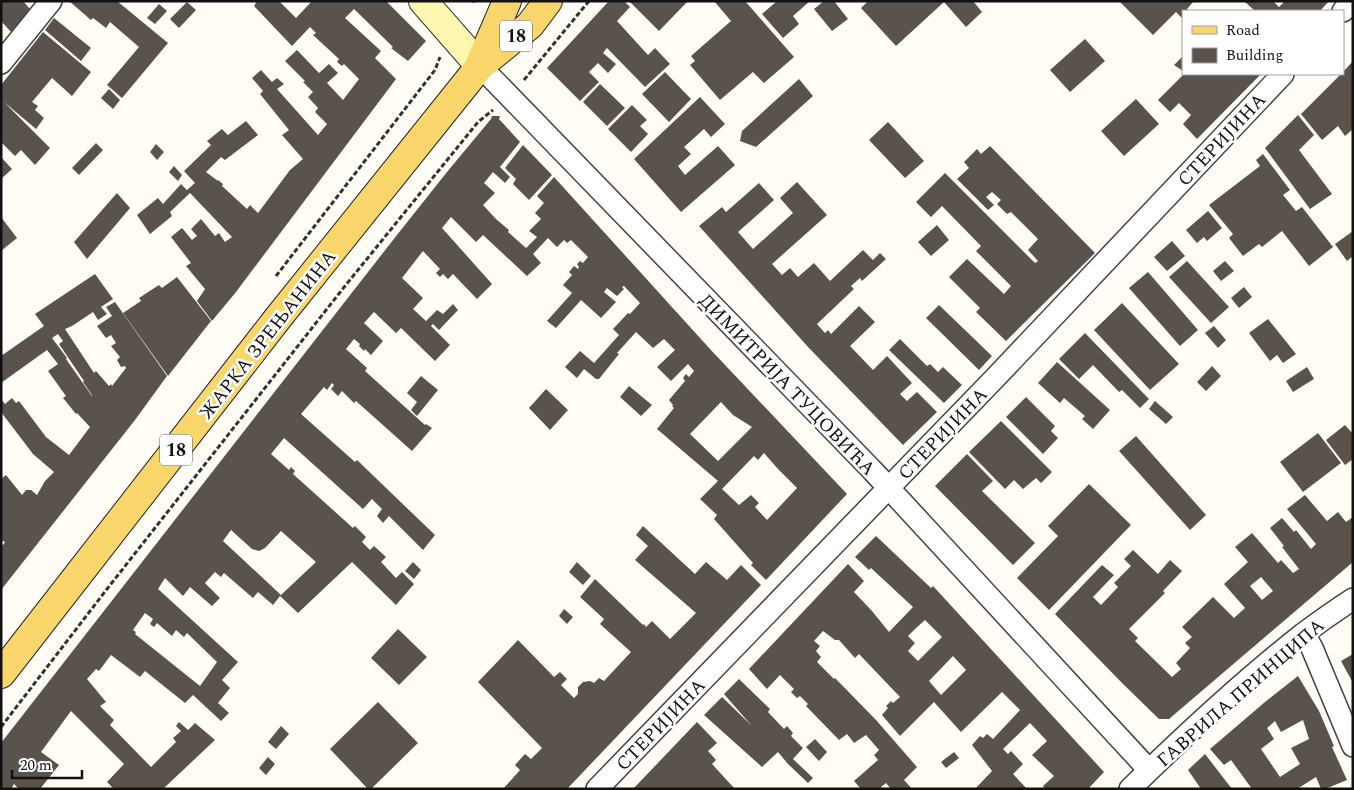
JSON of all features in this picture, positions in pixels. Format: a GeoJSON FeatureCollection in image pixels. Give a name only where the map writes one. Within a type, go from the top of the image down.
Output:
{"type":"FeatureCollection","features":[{"type":"Feature","properties":{"kind":"main road","name":"ЖАРКА ЗРЕЊАНИНА"},"geometry":{"type":"LineString","coordinates":[[480,66],[507,1]]}},
{"type":"Feature","properties":{"kind":"main road","name":"ЖАРКА ЗРЕЊАНИНА"},"geometry":{"type":"LineString","coordinates":[[1,674],[278,318],[480,66],[530,25],[548,1]]}},
{"type":"Feature","properties":{"kind":"street"},"geometry":{"type":"LineString","coordinates":[[1,64],[51,1]]}},
{"type":"Feature","properties":{"kind":"street","name":"ДИМИТРИЈА ТУЦОВИЋА"},"geometry":{"type":"LineString","coordinates":[[423,1],[480,66],[859,456],[1149,770]]}},
{"type":"Feature","properties":{"kind":"street","name":"СТЕРИЈИНА"},"geometry":{"type":"LineString","coordinates":[[597,789],[996,377],[1282,75]]}},
{"type":"Feature","properties":{"kind":"street","name":"ГАВРИЛА ПРИНЦИПА"},"geometry":{"type":"LineString","coordinates":[[1130,789],[1244,683],[1304,634],[1353,599]]}},
{"type":"Feature","properties":{"kind":"street"},"geometry":{"type":"LineString","coordinates":[[1304,634],[1312,648],[1353,746]]}},
{"type":"Feature","properties":{"kind":"path"},"geometry":{"type":"LineString","coordinates":[[1,727],[107,588],[345,286],[478,122],[509,96],[589,1]]}},
{"type":"Feature","properties":{"kind":"path"},"geometry":{"type":"LineString","coordinates":[[274,279],[435,70],[443,44],[432,30],[442,23]]}},
{"type":"Feature","properties":{"kind":"building"},"geometry":{"type":"Polygon","coordinates":[[[1,1],[23,1],[30,9],[11,32],[1,21],[1,1]]]}},
{"type":"Feature","properties":{"kind":"building"},"geometry":{"type":"Polygon","coordinates":[[[69,1],[117,1],[168,43],[122,98],[107,85],[139,47],[110,22],[106,28],[93,18],[91,20],[69,1]]]}},
{"type":"Feature","properties":{"kind":"building"},"geometry":{"type":"Polygon","coordinates":[[[257,1],[279,1],[296,18],[312,1],[386,1],[426,41],[408,61],[391,48],[393,47],[354,9],[345,18],[381,51],[375,58],[396,79],[236,292],[212,321],[197,301],[205,289],[186,266],[191,263],[171,237],[182,228],[192,240],[197,236],[191,229],[201,219],[215,236],[219,233],[225,242],[232,237],[190,193],[170,212],[172,216],[150,234],[137,215],[158,198],[163,204],[181,184],[187,190],[195,183],[184,171],[211,145],[207,141],[222,129],[228,135],[246,121],[258,135],[225,160],[221,157],[206,172],[223,184],[222,186],[247,209],[250,205],[258,213],[290,170],[303,159],[282,135],[289,130],[260,94],[263,91],[252,78],[261,70],[272,82],[277,78],[284,84],[277,89],[318,135],[327,124],[315,112],[318,108],[308,97],[313,92],[285,61],[297,50],[319,73],[329,64],[338,73],[327,83],[343,100],[359,79],[344,64],[342,66],[337,62],[339,59],[313,35],[316,33],[310,27],[292,46],[254,6],[257,1]]]}},
{"type":"Feature","properties":{"kind":"building"},"geometry":{"type":"Polygon","coordinates":[[[609,1],[624,1],[630,7],[617,21],[648,55],[655,48],[670,64],[645,87],[607,48],[603,53],[616,64],[608,73],[598,63],[589,72],[599,82],[580,101],[547,68],[609,1]]]}},
{"type":"Feature","properties":{"kind":"building"},"geometry":{"type":"Polygon","coordinates":[[[629,1],[688,1],[659,31],[629,1]]]}},
{"type":"Feature","properties":{"kind":"building"},"geometry":{"type":"Polygon","coordinates":[[[714,1],[745,1],[794,57],[764,83],[753,72],[720,100],[690,65],[695,61],[691,56],[731,21],[714,1]]]}},
{"type":"Feature","properties":{"kind":"building"},"geometry":{"type":"Polygon","coordinates":[[[777,1],[810,1],[793,16],[799,24],[783,38],[762,14],[777,1]]]}},
{"type":"Feature","properties":{"kind":"building"},"geometry":{"type":"Polygon","coordinates":[[[824,1],[834,1],[848,19],[832,31],[814,9],[824,1]]]}},
{"type":"Feature","properties":{"kind":"building"},"geometry":{"type":"Polygon","coordinates":[[[868,1],[973,1],[982,12],[966,27],[944,2],[896,46],[861,8],[868,1]]]}},
{"type":"Feature","properties":{"kind":"building"},"geometry":{"type":"Polygon","coordinates":[[[1119,1],[1194,1],[1187,9],[1188,10],[1182,10],[1182,18],[1176,12],[1153,35],[1119,1]]]}},
{"type":"Feature","properties":{"kind":"building"},"geometry":{"type":"Polygon","coordinates":[[[1244,1],[1273,1],[1279,7],[1285,1],[1329,1],[1321,10],[1254,10],[1244,1]]]}},
{"type":"Feature","properties":{"kind":"building"},"geometry":{"type":"Polygon","coordinates":[[[187,2],[196,10],[179,28],[170,19],[187,2]]]}},
{"type":"Feature","properties":{"kind":"building"},"geometry":{"type":"Polygon","coordinates":[[[159,4],[167,11],[155,24],[147,18],[159,4]]]}},
{"type":"Feature","properties":{"kind":"building"},"geometry":{"type":"Polygon","coordinates":[[[54,18],[91,48],[81,61],[45,30],[54,18]]]}},
{"type":"Feature","properties":{"kind":"building"},"geometry":{"type":"Polygon","coordinates":[[[43,32],[91,72],[72,96],[52,78],[32,102],[38,106],[35,110],[44,118],[36,129],[4,102],[50,148],[35,165],[21,150],[15,156],[1,142],[1,85],[43,32]]]}},
{"type":"Feature","properties":{"kind":"building"},"geometry":{"type":"Polygon","coordinates":[[[1085,39],[1105,61],[1070,92],[1050,70],[1085,39]]]}},
{"type":"Feature","properties":{"kind":"building"},"geometry":{"type":"Polygon","coordinates":[[[1182,57],[1182,70],[1174,65],[1182,57]]]}},
{"type":"Feature","properties":{"kind":"building"},"geometry":{"type":"Polygon","coordinates":[[[1353,61],[1353,129],[1345,136],[1338,126],[1322,140],[1301,114],[1340,75],[1344,75],[1344,71],[1353,61]]]}},
{"type":"Feature","properties":{"kind":"building"},"geometry":{"type":"Polygon","coordinates":[[[665,72],[691,99],[669,122],[642,94],[665,72]]]}},
{"type":"Feature","properties":{"kind":"building"},"geometry":{"type":"Polygon","coordinates":[[[1183,75],[1260,75],[1197,139],[1183,124],[1191,115],[1179,103],[1170,112],[1158,100],[1183,75]]]}},
{"type":"Feature","properties":{"kind":"building"},"geometry":{"type":"Polygon","coordinates":[[[799,79],[813,96],[756,147],[740,141],[742,131],[799,79]]]}},
{"type":"Feature","properties":{"kind":"building"},"geometry":{"type":"Polygon","coordinates":[[[600,84],[625,108],[607,126],[583,102],[600,84]]]}},
{"type":"Feature","properties":{"kind":"building"},"geometry":{"type":"Polygon","coordinates":[[[109,89],[120,100],[113,109],[101,98],[109,89]]]}},
{"type":"Feature","properties":{"kind":"building"},"geometry":{"type":"Polygon","coordinates":[[[700,97],[725,124],[711,137],[704,129],[684,147],[691,154],[678,166],[685,175],[718,146],[735,165],[681,212],[634,159],[700,97]]]}},
{"type":"Feature","properties":{"kind":"building"},"geometry":{"type":"Polygon","coordinates":[[[1136,99],[1159,124],[1124,156],[1101,131],[1136,99]]]}},
{"type":"Feature","properties":{"kind":"building"},"geometry":{"type":"Polygon","coordinates":[[[632,105],[647,120],[640,126],[648,134],[631,152],[608,129],[632,105]]]}},
{"type":"Feature","properties":{"kind":"building"},"geometry":{"type":"Polygon","coordinates":[[[1298,115],[1314,135],[1299,150],[1332,194],[1310,209],[1265,148],[1298,115]]]}},
{"type":"Feature","properties":{"kind":"building"},"geometry":{"type":"Polygon","coordinates":[[[492,116],[500,116],[499,119],[520,142],[500,167],[510,177],[505,183],[493,172],[484,183],[495,193],[483,205],[509,230],[508,232],[526,248],[537,237],[529,231],[541,219],[535,213],[544,203],[537,196],[554,177],[710,349],[847,494],[766,580],[751,565],[753,563],[714,519],[717,515],[700,499],[718,481],[657,429],[674,408],[669,400],[685,381],[683,378],[686,374],[689,377],[694,371],[688,364],[671,381],[657,367],[675,350],[664,339],[653,348],[636,332],[617,353],[619,354],[599,379],[596,379],[584,369],[577,378],[565,367],[580,351],[594,363],[619,335],[613,329],[640,303],[624,286],[622,287],[624,289],[617,296],[607,288],[604,292],[616,302],[601,318],[581,300],[556,328],[547,321],[572,293],[563,285],[572,275],[569,272],[574,266],[578,269],[577,264],[580,261],[583,263],[588,257],[571,240],[567,243],[564,240],[557,247],[548,238],[533,254],[541,263],[527,276],[483,235],[476,242],[451,217],[442,228],[492,284],[477,299],[453,274],[448,279],[443,274],[440,277],[436,273],[440,269],[423,251],[402,278],[423,298],[413,309],[426,321],[437,310],[443,314],[453,304],[458,310],[439,330],[433,324],[431,326],[450,345],[435,361],[401,328],[396,333],[374,312],[364,323],[383,341],[371,355],[365,349],[364,351],[354,339],[346,349],[367,368],[365,371],[425,425],[432,428],[412,451],[356,401],[354,403],[342,391],[338,396],[331,389],[334,385],[332,383],[327,390],[324,387],[301,414],[355,462],[357,460],[435,535],[423,550],[389,516],[383,523],[377,516],[382,509],[372,499],[363,509],[284,438],[271,454],[289,470],[291,467],[295,471],[293,474],[353,528],[355,526],[366,537],[362,542],[370,550],[374,546],[386,557],[381,562],[396,578],[402,572],[414,584],[396,605],[352,562],[298,613],[280,596],[273,605],[258,592],[253,598],[224,573],[221,577],[215,572],[205,583],[220,598],[212,606],[190,587],[183,596],[165,578],[158,589],[238,662],[222,680],[230,688],[218,703],[229,713],[221,721],[193,695],[185,703],[145,671],[140,677],[111,655],[99,671],[96,669],[87,679],[106,702],[100,706],[114,720],[110,725],[151,767],[176,742],[173,738],[181,731],[176,726],[179,722],[188,730],[195,723],[215,740],[163,789],[114,789],[107,782],[124,764],[71,711],[41,752],[59,765],[40,789],[19,789],[14,784],[11,789],[1,789],[1,743],[393,240],[492,116]],[[721,402],[690,434],[718,461],[752,427],[733,415],[721,402]],[[764,453],[758,460],[754,456],[722,489],[739,505],[751,495],[759,503],[755,507],[767,520],[797,488],[764,453]],[[231,530],[223,541],[281,595],[316,562],[281,531],[265,548],[259,551],[252,549],[231,530]],[[145,613],[133,630],[136,632],[135,634],[200,686],[217,662],[187,633],[184,637],[176,630],[172,636],[157,623],[154,627],[150,624],[153,619],[145,613]]]}},
{"type":"Feature","properties":{"kind":"building"},"geometry":{"type":"Polygon","coordinates":[[[888,122],[924,161],[905,178],[869,140],[888,122]]]}},
{"type":"Feature","properties":{"kind":"building"},"geometry":{"type":"Polygon","coordinates":[[[96,143],[103,150],[79,175],[72,168],[96,143]]]}},
{"type":"Feature","properties":{"kind":"building"},"geometry":{"type":"Polygon","coordinates":[[[156,144],[164,152],[157,160],[150,152],[156,144]]]}},
{"type":"Feature","properties":{"kind":"building"},"geometry":{"type":"Polygon","coordinates":[[[523,145],[552,175],[529,200],[513,184],[516,179],[505,168],[523,145]]]}},
{"type":"Feature","properties":{"kind":"building"},"geometry":{"type":"Polygon","coordinates":[[[990,146],[1095,253],[1006,341],[976,312],[980,308],[949,277],[967,259],[1004,294],[1011,286],[976,251],[981,246],[942,206],[931,217],[916,202],[945,173],[1035,263],[1038,261],[1028,250],[1038,239],[1011,212],[1007,214],[997,204],[1001,200],[992,192],[986,197],[994,205],[988,210],[957,179],[969,168],[964,162],[977,149],[981,154],[990,146]]]}},
{"type":"Feature","properties":{"kind":"building"},"geometry":{"type":"Polygon","coordinates":[[[1263,154],[1290,190],[1283,195],[1296,211],[1302,207],[1333,247],[1309,266],[1282,231],[1262,247],[1259,244],[1243,256],[1229,238],[1233,234],[1209,205],[1260,166],[1256,160],[1263,154]]]}},
{"type":"Feature","properties":{"kind":"building"},"geometry":{"type":"Polygon","coordinates":[[[1,157],[12,169],[1,179],[1,157]]]}},
{"type":"Feature","properties":{"kind":"building"},"geometry":{"type":"Polygon","coordinates":[[[174,166],[182,175],[178,181],[169,172],[174,166]]]}},
{"type":"Feature","properties":{"kind":"building"},"geometry":{"type":"Polygon","coordinates":[[[797,182],[827,215],[772,264],[782,275],[790,268],[798,277],[814,263],[830,281],[863,250],[873,260],[880,253],[886,259],[862,281],[860,278],[851,286],[854,289],[817,324],[825,333],[828,330],[831,334],[859,306],[875,322],[850,346],[873,370],[887,356],[912,383],[900,394],[907,401],[917,392],[937,412],[903,445],[809,348],[699,226],[722,207],[726,212],[759,183],[774,200],[738,232],[753,249],[793,213],[780,198],[797,182]]]}},
{"type":"Feature","properties":{"kind":"building"},"geometry":{"type":"Polygon","coordinates":[[[117,193],[130,208],[87,259],[74,242],[117,193]]]}},
{"type":"Feature","properties":{"kind":"building"},"geometry":{"type":"Polygon","coordinates":[[[1208,211],[1222,228],[1207,241],[1204,237],[1197,243],[1186,230],[1208,211]]]}},
{"type":"Feature","properties":{"kind":"building"},"geometry":{"type":"Polygon","coordinates":[[[1,217],[17,238],[1,251],[1,217]]]}},
{"type":"Feature","properties":{"kind":"building"},"geometry":{"type":"Polygon","coordinates":[[[937,225],[949,240],[931,256],[918,242],[937,225]]]}},
{"type":"Feature","properties":{"kind":"building"},"geometry":{"type":"Polygon","coordinates":[[[1353,231],[1353,256],[1347,261],[1335,244],[1353,231]]]}},
{"type":"Feature","properties":{"kind":"building"},"geometry":{"type":"Polygon","coordinates":[[[1172,241],[1185,256],[1167,271],[1154,257],[1172,241]]]}},
{"type":"Feature","properties":{"kind":"building"},"geometry":{"type":"Polygon","coordinates":[[[1187,261],[1229,307],[1211,323],[1169,277],[1187,261]]]}},
{"type":"Feature","properties":{"kind":"building"},"geometry":{"type":"Polygon","coordinates":[[[1225,261],[1234,271],[1221,281],[1213,271],[1225,261]]]}},
{"type":"Feature","properties":{"kind":"building"},"geometry":{"type":"Polygon","coordinates":[[[1148,272],[1198,330],[1180,346],[1129,288],[1148,272]]]}},
{"type":"Feature","properties":{"kind":"building"},"geometry":{"type":"Polygon","coordinates":[[[95,274],[113,299],[101,307],[107,314],[98,320],[93,312],[65,329],[94,373],[96,371],[109,386],[111,384],[112,386],[126,368],[125,366],[121,367],[117,360],[120,357],[111,346],[116,343],[111,335],[106,338],[97,326],[112,316],[106,307],[115,302],[167,376],[135,420],[1,590],[1,544],[3,545],[5,542],[1,540],[1,479],[6,475],[22,495],[26,490],[31,490],[37,495],[45,481],[54,472],[33,454],[1,412],[1,399],[5,404],[12,398],[16,403],[19,401],[46,437],[69,455],[90,427],[63,398],[66,396],[48,371],[58,364],[47,350],[1,383],[1,356],[44,326],[35,314],[95,274]],[[58,334],[52,338],[92,396],[59,344],[63,341],[58,334]]]}},
{"type":"Feature","properties":{"kind":"building"},"geometry":{"type":"Polygon","coordinates":[[[177,277],[211,321],[168,376],[123,313],[141,301],[139,298],[159,285],[162,288],[177,277]]]}},
{"type":"Feature","properties":{"kind":"building"},"geometry":{"type":"Polygon","coordinates":[[[1244,287],[1252,297],[1239,308],[1231,298],[1244,287]]]}},
{"type":"Feature","properties":{"kind":"building"},"geometry":{"type":"Polygon","coordinates":[[[1122,303],[1179,364],[1150,390],[1094,330],[1122,303]]]}},
{"type":"Feature","properties":{"kind":"building"},"geometry":{"type":"Polygon","coordinates":[[[939,305],[992,356],[979,370],[926,318],[939,305]]]}},
{"type":"Feature","properties":{"kind":"building"},"geometry":{"type":"Polygon","coordinates":[[[1268,319],[1296,354],[1283,363],[1277,355],[1270,361],[1249,333],[1268,319]]]}},
{"type":"Feature","properties":{"kind":"building"},"geometry":{"type":"Polygon","coordinates":[[[1214,326],[1226,340],[1218,348],[1205,333],[1214,326]]]}},
{"type":"Feature","properties":{"kind":"building"},"geometry":{"type":"Polygon","coordinates":[[[1085,333],[1149,399],[1140,408],[1122,390],[1119,392],[1093,365],[1079,379],[1059,359],[1085,333]]]}},
{"type":"Feature","properties":{"kind":"building"},"geometry":{"type":"Polygon","coordinates":[[[900,339],[927,366],[930,364],[938,372],[943,367],[962,385],[944,403],[889,350],[900,339]]]}},
{"type":"Feature","properties":{"kind":"building"},"geometry":{"type":"Polygon","coordinates":[[[1057,362],[1110,410],[1093,429],[1082,419],[1085,416],[1064,398],[1060,403],[1038,383],[1057,362]]]}},
{"type":"Feature","properties":{"kind":"building"},"geometry":{"type":"Polygon","coordinates":[[[1212,366],[1221,376],[1206,391],[1197,382],[1212,366]]]}},
{"type":"Feature","properties":{"kind":"building"},"geometry":{"type":"Polygon","coordinates":[[[1307,367],[1314,379],[1293,392],[1286,381],[1307,367]]]}},
{"type":"Feature","properties":{"kind":"building"},"geometry":{"type":"Polygon","coordinates":[[[421,376],[438,390],[417,416],[411,410],[417,402],[407,393],[421,376]]]}},
{"type":"Feature","properties":{"kind":"building"},"geometry":{"type":"Polygon","coordinates":[[[629,386],[652,405],[641,416],[620,397],[629,386]]]}},
{"type":"Feature","properties":{"kind":"building"},"geometry":{"type":"Polygon","coordinates":[[[546,389],[568,410],[550,430],[529,408],[546,389]]]}},
{"type":"Feature","properties":{"kind":"building"},"geometry":{"type":"Polygon","coordinates":[[[1026,397],[1055,426],[1051,431],[1058,438],[1043,454],[1006,417],[1026,397]]]}},
{"type":"Feature","properties":{"kind":"building"},"geometry":{"type":"Polygon","coordinates":[[[1155,401],[1173,417],[1166,424],[1149,409],[1155,401]]]}},
{"type":"Feature","properties":{"kind":"building"},"geometry":{"type":"Polygon","coordinates":[[[1001,421],[1052,472],[1041,483],[1036,478],[1023,489],[1014,480],[1005,489],[969,452],[1001,421]]]}},
{"type":"Feature","properties":{"kind":"building"},"geometry":{"type":"Polygon","coordinates":[[[1345,425],[1353,434],[1353,459],[1345,465],[1326,440],[1345,425]]]}},
{"type":"Feature","properties":{"kind":"building"},"geometry":{"type":"Polygon","coordinates":[[[1318,433],[1341,463],[1303,492],[1280,462],[1318,433]]]}},
{"type":"Feature","properties":{"kind":"building"},"geometry":{"type":"Polygon","coordinates":[[[1136,436],[1206,515],[1190,530],[1119,451],[1136,436]]]}},
{"type":"Feature","properties":{"kind":"building"},"geometry":{"type":"Polygon","coordinates":[[[967,454],[993,481],[982,491],[1035,543],[1013,565],[935,486],[967,454]]]}},
{"type":"Feature","properties":{"kind":"building"},"geometry":{"type":"Polygon","coordinates":[[[1089,484],[1131,525],[1049,610],[1017,578],[1058,536],[1048,526],[1089,484]]]}},
{"type":"Feature","properties":{"kind":"building"},"geometry":{"type":"Polygon","coordinates":[[[1305,495],[1327,521],[1338,512],[1346,522],[1353,517],[1353,562],[1169,719],[1159,719],[1055,614],[1102,565],[1114,575],[1093,597],[1101,605],[1118,587],[1114,583],[1131,566],[1124,559],[1133,550],[1158,574],[1170,560],[1182,571],[1163,591],[1165,593],[1129,629],[1138,638],[1135,641],[1172,677],[1181,669],[1176,663],[1190,648],[1185,643],[1192,637],[1182,627],[1213,597],[1234,618],[1245,608],[1224,584],[1248,562],[1235,547],[1252,533],[1278,563],[1281,560],[1293,573],[1299,569],[1270,528],[1282,518],[1294,532],[1296,530],[1311,549],[1316,544],[1287,509],[1305,495]],[[1261,577],[1250,586],[1262,600],[1273,591],[1261,577]]]}},
{"type":"Feature","properties":{"kind":"building"},"geometry":{"type":"Polygon","coordinates":[[[643,526],[695,574],[706,562],[727,580],[741,565],[761,585],[567,789],[503,789],[520,770],[515,765],[525,754],[531,759],[542,748],[478,682],[518,640],[554,677],[560,672],[567,679],[561,685],[574,698],[578,694],[578,687],[583,682],[590,681],[594,683],[599,678],[604,681],[631,652],[600,624],[604,619],[580,597],[595,579],[643,625],[646,627],[652,621],[670,639],[696,613],[635,560],[648,546],[636,535],[643,526]]]}},
{"type":"Feature","properties":{"kind":"building"},"geometry":{"type":"Polygon","coordinates":[[[876,536],[931,588],[933,586],[1104,772],[1088,789],[1045,789],[1043,786],[1054,776],[1032,755],[1047,741],[1030,723],[1003,749],[1008,754],[1011,751],[1023,764],[1013,774],[1027,789],[975,789],[992,771],[972,745],[980,736],[983,738],[987,734],[993,739],[1020,710],[1002,692],[961,732],[934,702],[900,736],[882,715],[888,708],[886,706],[891,701],[893,703],[900,697],[859,654],[855,658],[839,640],[835,640],[823,631],[814,641],[820,646],[816,651],[821,657],[817,662],[876,720],[917,767],[904,780],[912,789],[891,789],[886,783],[881,787],[883,789],[861,789],[854,781],[878,760],[874,755],[879,750],[866,735],[854,743],[847,734],[839,740],[806,706],[808,704],[800,696],[797,698],[791,692],[794,689],[780,675],[767,689],[749,669],[848,564],[864,581],[854,592],[889,632],[913,607],[871,568],[869,570],[855,557],[876,536]],[[925,620],[908,636],[915,643],[908,651],[918,661],[942,637],[925,620]],[[953,656],[929,681],[941,695],[966,670],[953,656]]]}},
{"type":"Feature","properties":{"kind":"building"},"geometry":{"type":"Polygon","coordinates":[[[413,562],[421,570],[414,579],[405,571],[413,562]]]}},
{"type":"Feature","properties":{"kind":"building"},"geometry":{"type":"Polygon","coordinates":[[[577,562],[591,576],[583,585],[569,572],[577,562]]]}},
{"type":"Feature","properties":{"kind":"building"},"geometry":{"type":"Polygon","coordinates":[[[564,609],[573,617],[567,624],[559,616],[564,609]]]}},
{"type":"Feature","properties":{"kind":"building"},"geometry":{"type":"Polygon","coordinates":[[[398,629],[427,657],[399,685],[371,658],[398,629]]]}},
{"type":"Feature","properties":{"kind":"building"},"geometry":{"type":"Polygon","coordinates":[[[1353,654],[1353,683],[1341,661],[1353,654]]]}},
{"type":"Feature","properties":{"kind":"building"},"geometry":{"type":"Polygon","coordinates":[[[1298,676],[1319,711],[1347,780],[1325,789],[1321,789],[1316,777],[1297,789],[1252,789],[1231,760],[1224,765],[1210,749],[1298,676]],[[1303,720],[1281,732],[1275,721],[1267,728],[1274,739],[1261,749],[1280,777],[1300,764],[1291,748],[1309,739],[1303,720]]]}},
{"type":"Feature","properties":{"kind":"building"},"geometry":{"type":"Polygon","coordinates":[[[739,679],[770,709],[768,712],[784,729],[787,726],[793,733],[791,736],[803,748],[793,759],[813,778],[808,783],[778,752],[762,767],[704,715],[722,697],[751,725],[724,694],[739,679]]]}},
{"type":"Feature","properties":{"kind":"building"},"geometry":{"type":"Polygon","coordinates":[[[378,702],[418,743],[371,789],[368,789],[330,749],[378,702]]]}},
{"type":"Feature","properties":{"kind":"building"},"geometry":{"type":"Polygon","coordinates":[[[697,722],[717,743],[708,751],[716,760],[712,764],[735,789],[633,789],[697,722]]]}},
{"type":"Feature","properties":{"kind":"building"},"geometry":{"type":"Polygon","coordinates":[[[281,726],[289,734],[276,749],[268,742],[281,726]]]}},
{"type":"Feature","properties":{"kind":"building"},"geometry":{"type":"Polygon","coordinates":[[[815,739],[827,752],[819,761],[806,747],[815,739]]]}},
{"type":"Feature","properties":{"kind":"building"},"geometry":{"type":"Polygon","coordinates":[[[954,752],[959,758],[946,768],[941,762],[954,752]]]}},
{"type":"Feature","properties":{"kind":"building"},"geometry":{"type":"Polygon","coordinates":[[[1205,754],[1232,789],[1201,789],[1188,770],[1205,754]]]}},
{"type":"Feature","properties":{"kind":"building"},"geometry":{"type":"Polygon","coordinates":[[[268,757],[275,764],[266,775],[259,768],[268,757]]]}}]}
